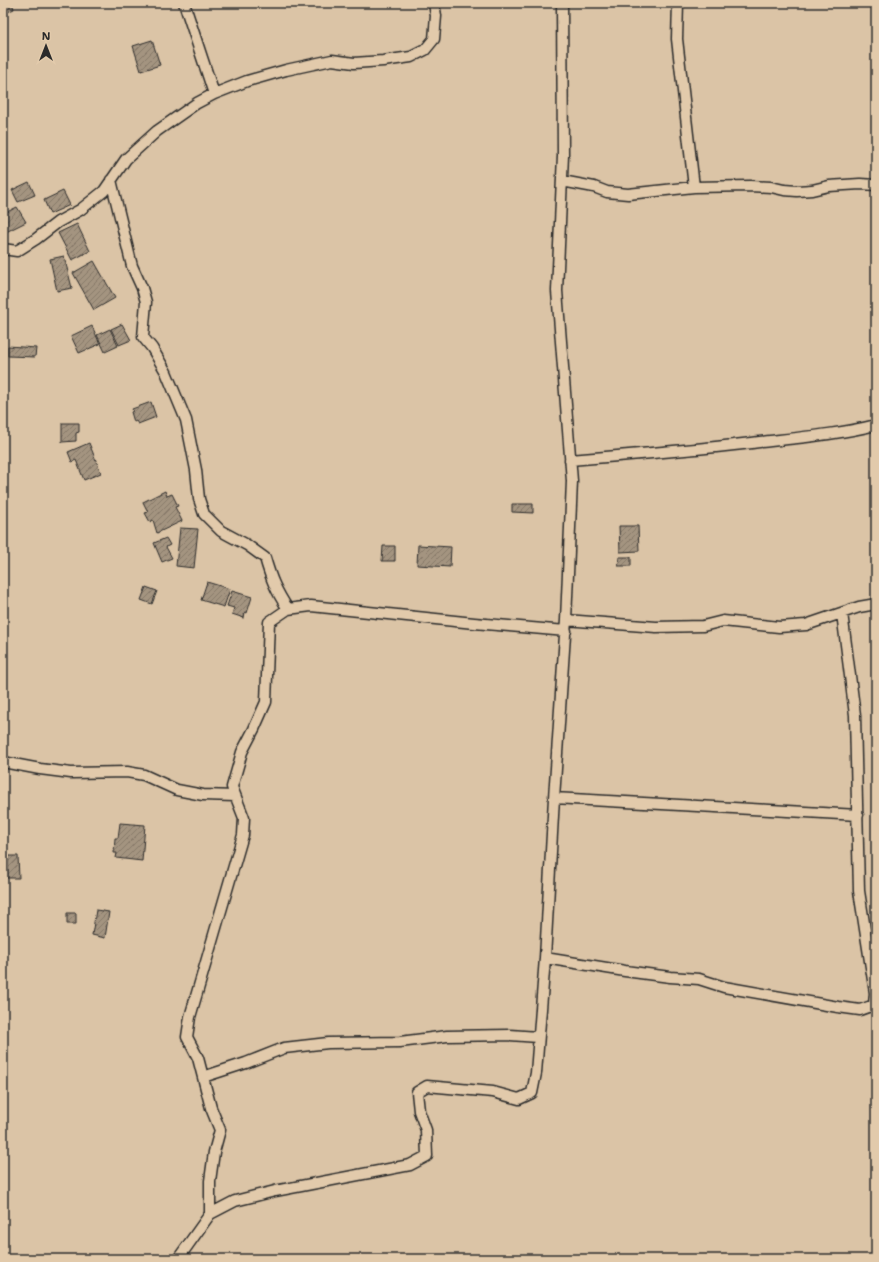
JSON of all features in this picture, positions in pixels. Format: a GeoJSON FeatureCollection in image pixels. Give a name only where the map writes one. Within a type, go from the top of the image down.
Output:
{"type":"FeatureCollection","features":[{"type":"Feature","properties":{"kind":"street"},"geometry":{"type":"LineString","coordinates":[[184,3],[214,94]]}},
{"type":"Feature","properties":{"kind":"street"},"geometry":{"type":"LineString","coordinates":[[3,249],[17,251],[58,222],[80,210],[104,191],[126,159],[157,131],[197,103],[214,94],[255,78],[332,60],[354,63],[383,61],[411,57],[425,50],[434,39],[436,16],[434,3]]}},
{"type":"Feature","properties":{"kind":"street"},"geometry":{"type":"LineString","coordinates":[[178,1259],[210,1214],[235,1201],[275,1191],[410,1165],[427,1156],[426,1130],[419,1111],[417,1092],[427,1086],[493,1092],[519,1099],[532,1093],[536,1073],[545,958],[554,798],[566,631],[572,481],[557,291],[563,155],[562,3]]}},
{"type":"Feature","properties":{"kind":"street"},"geometry":{"type":"LineString","coordinates":[[678,3],[677,39],[694,187]]}},
{"type":"Feature","properties":{"kind":"street"},"geometry":{"type":"LineString","coordinates":[[111,180],[132,266],[142,288],[146,302],[143,337],[152,348],[166,372],[186,420],[196,470],[199,499],[204,514],[221,531],[247,545],[265,558],[277,594],[288,609]]}},
{"type":"Feature","properties":{"kind":"street"},"geometry":{"type":"LineString","coordinates":[[562,181],[594,187],[607,192],[628,194],[694,187],[750,186],[771,187],[797,191],[812,190],[829,186],[860,184],[876,185]]}},
{"type":"Feature","properties":{"kind":"street"},"geometry":{"type":"LineString","coordinates":[[570,460],[657,454],[856,430],[876,425]]}},
{"type":"Feature","properties":{"kind":"street"},"geometry":{"type":"LineString","coordinates":[[566,620],[656,627],[703,626],[723,621],[779,627],[806,625],[859,607],[876,604]]}},
{"type":"Feature","properties":{"kind":"street"},"geometry":{"type":"LineString","coordinates":[[210,1214],[210,1181],[214,1152],[220,1130],[211,1108],[198,1058],[187,1037],[190,1017],[243,835],[244,818],[232,787],[242,752],[266,702],[269,622],[288,609],[311,606],[566,631]]}},
{"type":"Feature","properties":{"kind":"street"},"geometry":{"type":"LineString","coordinates":[[545,958],[625,971],[699,979],[724,987],[838,1007],[860,1010],[874,1005],[875,993],[859,891],[855,714],[842,613]]}},
{"type":"Feature","properties":{"kind":"street"},"geometry":{"type":"LineString","coordinates":[[3,762],[71,773],[127,772],[144,775],[177,790],[203,795],[235,796]]}},
{"type":"Feature","properties":{"kind":"street"},"geometry":{"type":"LineString","coordinates":[[554,798],[858,815]]}},
{"type":"Feature","properties":{"kind":"street"},"geometry":{"type":"LineString","coordinates":[[203,1077],[246,1063],[284,1048],[328,1043],[400,1042],[447,1036],[510,1035],[538,1037]]}},
{"type":"Feature","properties":{"kind":"building"},"geometry":{"type":"Polygon","coordinates":[[[3,3],[12,3],[14,9],[3,14],[3,3]]]}},
{"type":"Feature","properties":{"kind":"building"},"geometry":{"type":"Polygon","coordinates":[[[152,40],[160,65],[141,71],[133,46],[152,40]]]}},
{"type":"Feature","properties":{"kind":"building"},"geometry":{"type":"Polygon","coordinates":[[[29,182],[35,195],[18,202],[12,190],[29,182]]]}},
{"type":"Feature","properties":{"kind":"building"},"geometry":{"type":"Polygon","coordinates":[[[63,191],[70,205],[50,214],[44,200],[63,191]]]}},
{"type":"Feature","properties":{"kind":"building"},"geometry":{"type":"Polygon","coordinates":[[[17,207],[26,222],[4,233],[3,214],[17,207]]]}},
{"type":"Feature","properties":{"kind":"building"},"geometry":{"type":"Polygon","coordinates":[[[77,224],[90,251],[72,260],[58,233],[77,224]]]}},
{"type":"Feature","properties":{"kind":"building"},"geometry":{"type":"Polygon","coordinates":[[[64,256],[72,288],[57,291],[50,259],[64,256]]]}},
{"type":"Feature","properties":{"kind":"building"},"geometry":{"type":"Polygon","coordinates":[[[94,261],[115,298],[94,310],[73,273],[94,261]]]}},
{"type":"Feature","properties":{"kind":"building"},"geometry":{"type":"Polygon","coordinates":[[[122,324],[131,340],[119,345],[111,329],[122,324]]]}},
{"type":"Feature","properties":{"kind":"building"},"geometry":{"type":"Polygon","coordinates":[[[92,326],[100,344],[79,353],[71,336],[92,326]]]}},
{"type":"Feature","properties":{"kind":"building"},"geometry":{"type":"Polygon","coordinates":[[[110,329],[118,346],[105,352],[97,335],[110,329]]]}},
{"type":"Feature","properties":{"kind":"building"},"geometry":{"type":"Polygon","coordinates":[[[8,346],[36,348],[35,357],[8,356],[8,346]]]}},
{"type":"Feature","properties":{"kind":"building"},"geometry":{"type":"Polygon","coordinates":[[[151,402],[156,417],[138,424],[136,421],[134,422],[131,412],[133,411],[132,409],[151,402]]]}},
{"type":"Feature","properties":{"kind":"building"},"geometry":{"type":"Polygon","coordinates":[[[62,423],[79,423],[79,432],[76,433],[76,441],[62,442],[62,423]]]}},
{"type":"Feature","properties":{"kind":"building"},"geometry":{"type":"Polygon","coordinates":[[[89,443],[101,473],[84,480],[76,460],[72,462],[68,452],[89,443]]]}},
{"type":"Feature","properties":{"kind":"building"},"geometry":{"type":"Polygon","coordinates":[[[165,491],[167,496],[172,494],[178,506],[175,507],[182,521],[157,533],[153,520],[150,522],[145,513],[148,512],[143,502],[165,491]]]}},
{"type":"Feature","properties":{"kind":"building"},"geometry":{"type":"Polygon","coordinates":[[[512,504],[533,504],[533,513],[512,512],[512,504]]]}},
{"type":"Feature","properties":{"kind":"building"},"geometry":{"type":"Polygon","coordinates":[[[619,526],[638,526],[639,551],[620,552],[619,526]]]}},
{"type":"Feature","properties":{"kind":"building"},"geometry":{"type":"Polygon","coordinates":[[[180,528],[198,529],[194,568],[176,566],[180,528]]]}},
{"type":"Feature","properties":{"kind":"building"},"geometry":{"type":"Polygon","coordinates":[[[166,538],[170,545],[166,547],[172,558],[162,562],[154,543],[166,538]]]}},
{"type":"Feature","properties":{"kind":"building"},"geometry":{"type":"Polygon","coordinates":[[[418,545],[451,547],[450,567],[417,565],[418,545]]]}},
{"type":"Feature","properties":{"kind":"building"},"geometry":{"type":"Polygon","coordinates":[[[383,546],[395,546],[395,561],[382,561],[383,546]]]}},
{"type":"Feature","properties":{"kind":"building"},"geometry":{"type":"Polygon","coordinates":[[[619,557],[631,557],[631,566],[618,566],[619,557]]]}},
{"type":"Feature","properties":{"kind":"building"},"geometry":{"type":"Polygon","coordinates":[[[207,582],[230,589],[224,607],[201,600],[207,582]]]}},
{"type":"Feature","properties":{"kind":"building"},"geometry":{"type":"Polygon","coordinates":[[[146,587],[157,591],[152,604],[141,600],[146,587]]]}},
{"type":"Feature","properties":{"kind":"building"},"geometry":{"type":"Polygon","coordinates":[[[232,591],[252,597],[247,613],[245,612],[244,618],[232,614],[234,608],[227,606],[232,591]]]}},
{"type":"Feature","properties":{"kind":"building"},"geometry":{"type":"Polygon","coordinates":[[[120,823],[145,825],[142,861],[116,858],[117,853],[114,853],[115,838],[118,838],[120,823]]]}},
{"type":"Feature","properties":{"kind":"building"},"geometry":{"type":"Polygon","coordinates":[[[3,856],[18,856],[19,878],[3,878],[3,856]]]}},
{"type":"Feature","properties":{"kind":"building"},"geometry":{"type":"Polygon","coordinates":[[[96,910],[109,912],[105,938],[92,935],[96,910]]]}},
{"type":"Feature","properties":{"kind":"building"},"geometry":{"type":"Polygon","coordinates":[[[67,913],[76,913],[76,924],[67,924],[67,913]]]}}]}
